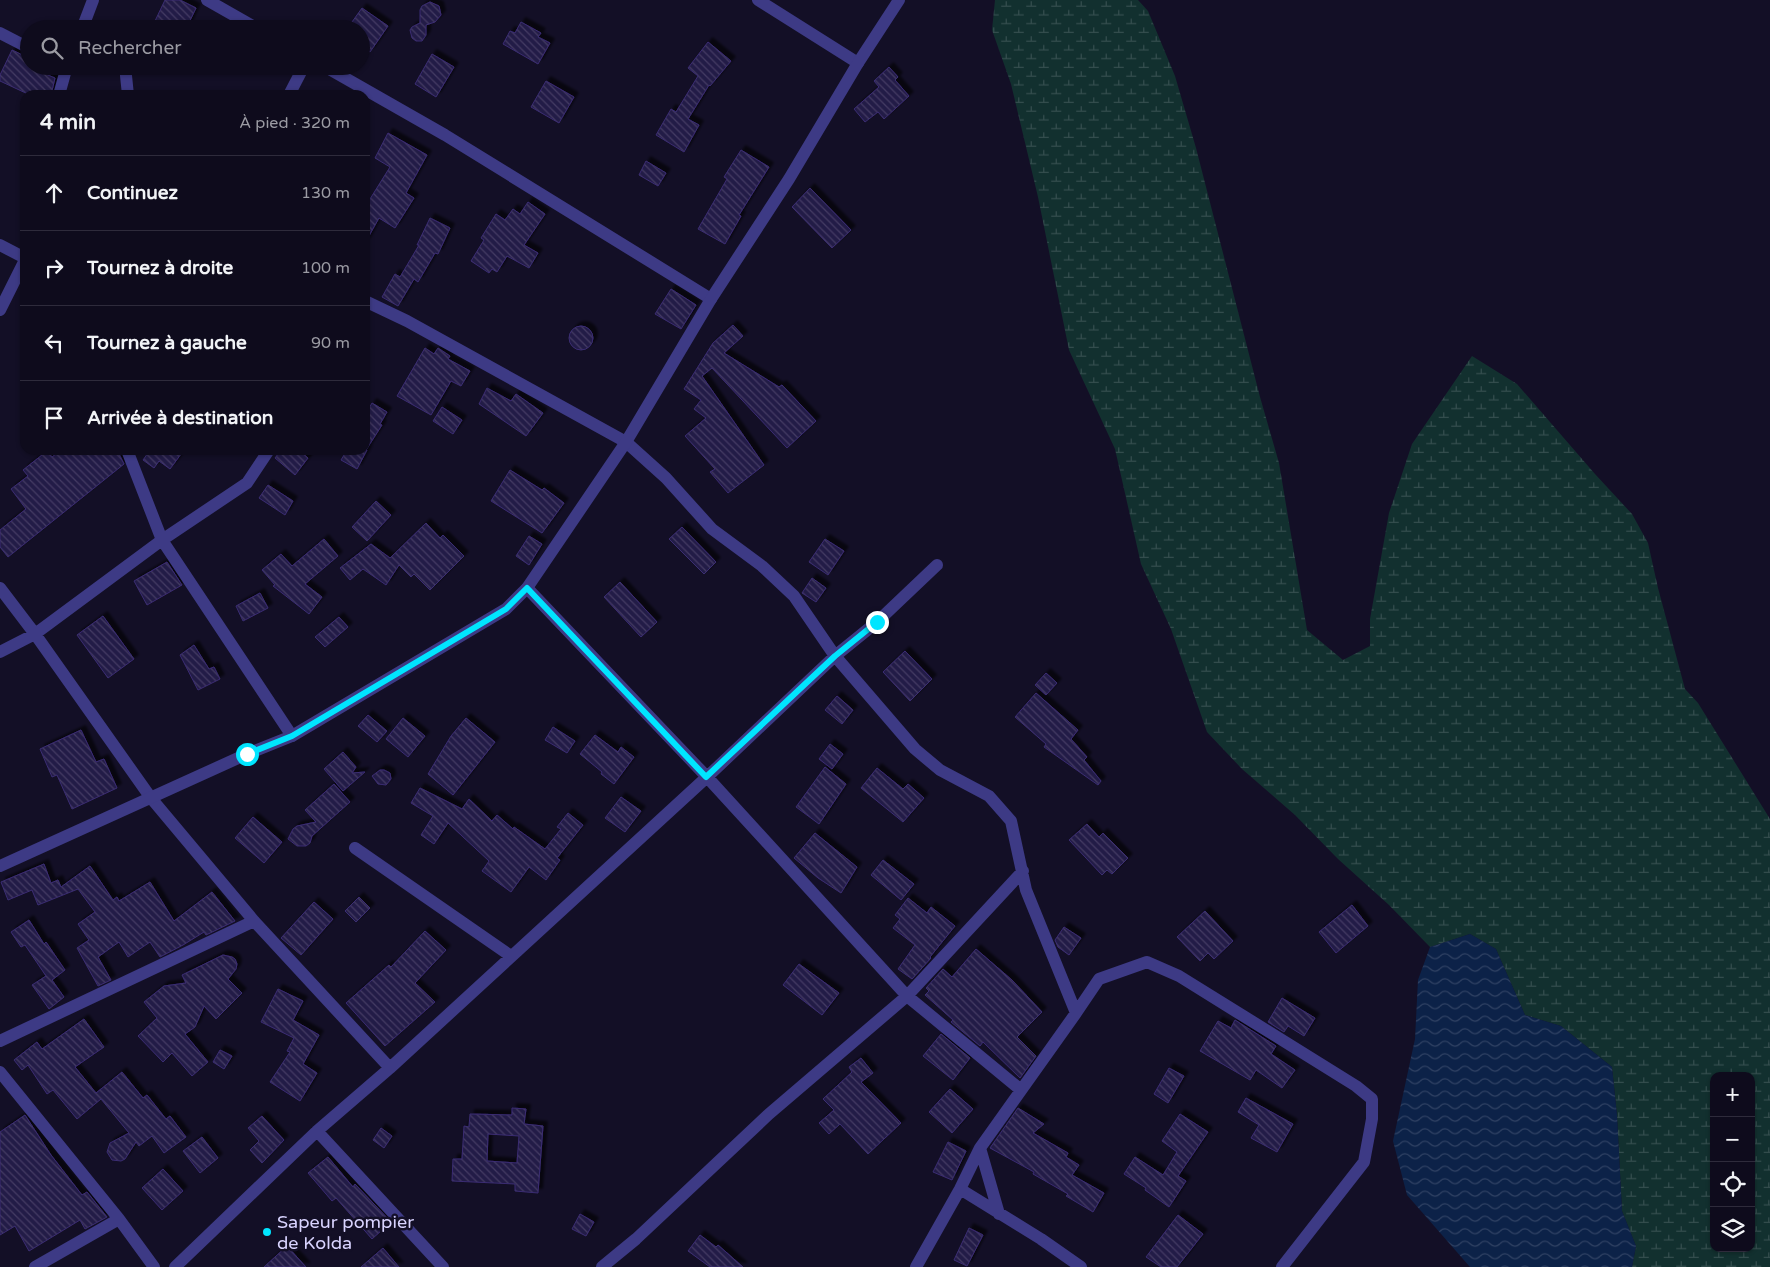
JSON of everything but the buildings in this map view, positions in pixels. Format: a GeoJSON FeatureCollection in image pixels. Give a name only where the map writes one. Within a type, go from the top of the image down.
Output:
{"type":"FeatureCollection","features":[{"type":"Feature","properties":{"kind":"street"},"geometry":{"type":"LineString","coordinates":[[85,20],[93,0]]}},
{"type":"Feature","properties":{"kind":"street"},"geometry":{"type":"LineString","coordinates":[[206,0],[242,20]]}},
{"type":"Feature","properties":{"kind":"street"},"geometry":{"type":"LineString","coordinates":[[758,0],[858,63]]}},
{"type":"Feature","properties":{"kind":"street"},"geometry":{"type":"LineString","coordinates":[[0,866],[247,754],[292,736],[506,609],[527,588],[626,442],[710,299],[789,179],[858,63],[899,0]]}},
{"type":"Feature","properties":{"kind":"street"},"geometry":{"type":"LineString","coordinates":[[0,33],[20,43]]}},
{"type":"Feature","properties":{"kind":"street"},"geometry":{"type":"LineString","coordinates":[[60,90],[64,75]]}},
{"type":"Feature","properties":{"kind":"street"},"geometry":{"type":"LineString","coordinates":[[126,75],[127,90]]}},
{"type":"Feature","properties":{"kind":"street"},"geometry":{"type":"LineString","coordinates":[[292,90],[299,75]]}},
{"type":"Feature","properties":{"kind":"street"},"geometry":{"type":"LineString","coordinates":[[340,75],[366,90]]}},
{"type":"Feature","properties":{"kind":"street"},"geometry":{"type":"LineString","coordinates":[[370,92],[445,135],[710,299]]}},
{"type":"Feature","properties":{"kind":"street"},"geometry":{"type":"LineString","coordinates":[[0,245],[20,256]]}},
{"type":"Feature","properties":{"kind":"street"},"geometry":{"type":"LineString","coordinates":[[0,310],[20,269]]}},
{"type":"Feature","properties":{"kind":"street"},"geometry":{"type":"LineString","coordinates":[[370,305],[407,321],[626,442],[666,478],[712,529],[762,566],[794,596],[835,656],[915,749],[940,770],[989,796],[1011,821],[1026,890],[1076,1013]]}},
{"type":"Feature","properties":{"kind":"street"},"geometry":{"type":"LineString","coordinates":[[128,455],[162,540],[292,736]]}},
{"type":"Feature","properties":{"kind":"street"},"geometry":{"type":"LineString","coordinates":[[0,652],[35,634],[162,540],[247,483],[266,455]]}},
{"type":"Feature","properties":{"kind":"street"},"geometry":{"type":"LineString","coordinates":[[175,1267],[317,1131],[390,1068],[835,656],[877,622],[937,564]]}},
{"type":"Feature","properties":{"kind":"street"},"geometry":{"type":"LineString","coordinates":[[0,588],[35,634],[151,798],[254,921],[390,1068]]}},
{"type":"Feature","properties":{"kind":"street"},"geometry":{"type":"LineString","coordinates":[[527,588],[706,777],[907,996],[1021,1090]]}},
{"type":"Feature","properties":{"kind":"street"},"geometry":{"type":"LineString","coordinates":[[355,848],[511,956]]}},
{"type":"Feature","properties":{"kind":"street"},"geometry":{"type":"LineString","coordinates":[[602,1267],[636,1239],[770,1114],[907,996],[1023,871]]}},
{"type":"Feature","properties":{"kind":"street"},"geometry":{"type":"LineString","coordinates":[[0,1041],[254,921]]}},
{"type":"Feature","properties":{"kind":"street"},"geometry":{"type":"LineString","coordinates":[[916,1267],[980,1148],[1099,979],[1147,962],[1179,976],[1356,1086],[1372,1099],[1372,1119],[1364,1162],[1282,1267]]}},
{"type":"Feature","properties":{"kind":"street"},"geometry":{"type":"LineString","coordinates":[[0,1072],[119,1219],[154,1267]]}},
{"type":"Feature","properties":{"kind":"street"},"geometry":{"type":"LineString","coordinates":[[317,1131],[442,1267]]}},
{"type":"Feature","properties":{"kind":"street"},"geometry":{"type":"LineString","coordinates":[[980,1148],[999,1214]]}},
{"type":"Feature","properties":{"kind":"street"},"geometry":{"type":"LineString","coordinates":[[960,1188],[1041,1239],[1081,1267]]}},
{"type":"Feature","properties":{"kind":"street"},"geometry":{"type":"LineString","coordinates":[[35,1267],[119,1219]]}},
{"type":"Feature","properties":{"kind":"green space"},"geometry":{"type":"Polygon","coordinates":[[[995,0],[1138,0],[1148,11],[1175,76],[1196,148],[1260,397],[1279,463],[1307,630],[1343,660],[1370,646],[1370,619],[1389,513],[1412,444],[1472,356],[1517,384],[1632,514],[1648,543],[1685,689],[1698,703],[1770,819],[1770,1267],[1632,1267],[1636,1246],[1622,1211],[1617,1115],[1612,1067],[1561,1026],[1525,1015],[1496,949],[1470,934],[1430,947],[1295,815],[1242,769],[1207,732],[1171,629],[1141,564],[1115,449],[1069,350],[1038,197],[1011,84],[992,30],[995,0]]]}},
{"type":"Feature","properties":{"kind":"water"},"geometry":{"type":"Polygon","coordinates":[[[1470,934],[1496,949],[1525,1015],[1561,1026],[1612,1067],[1617,1115],[1622,1211],[1636,1246],[1632,1267],[1470,1267],[1407,1195],[1393,1141],[1415,1039],[1418,980],[1430,947],[1470,934]]]}},
{"type":"Feature","properties":{"kind":"place","name":"Sapeur pompier de Kolda"},"geometry":{"type":"Point","coordinates":[267,1232]}},
{"type":"Feature","properties":{"kind":"route"},"geometry":{"type":"LineString","coordinates":[[247,754],[292,736],[506,609],[527,588],[706,777],[835,656],[877,622]]}}]}
